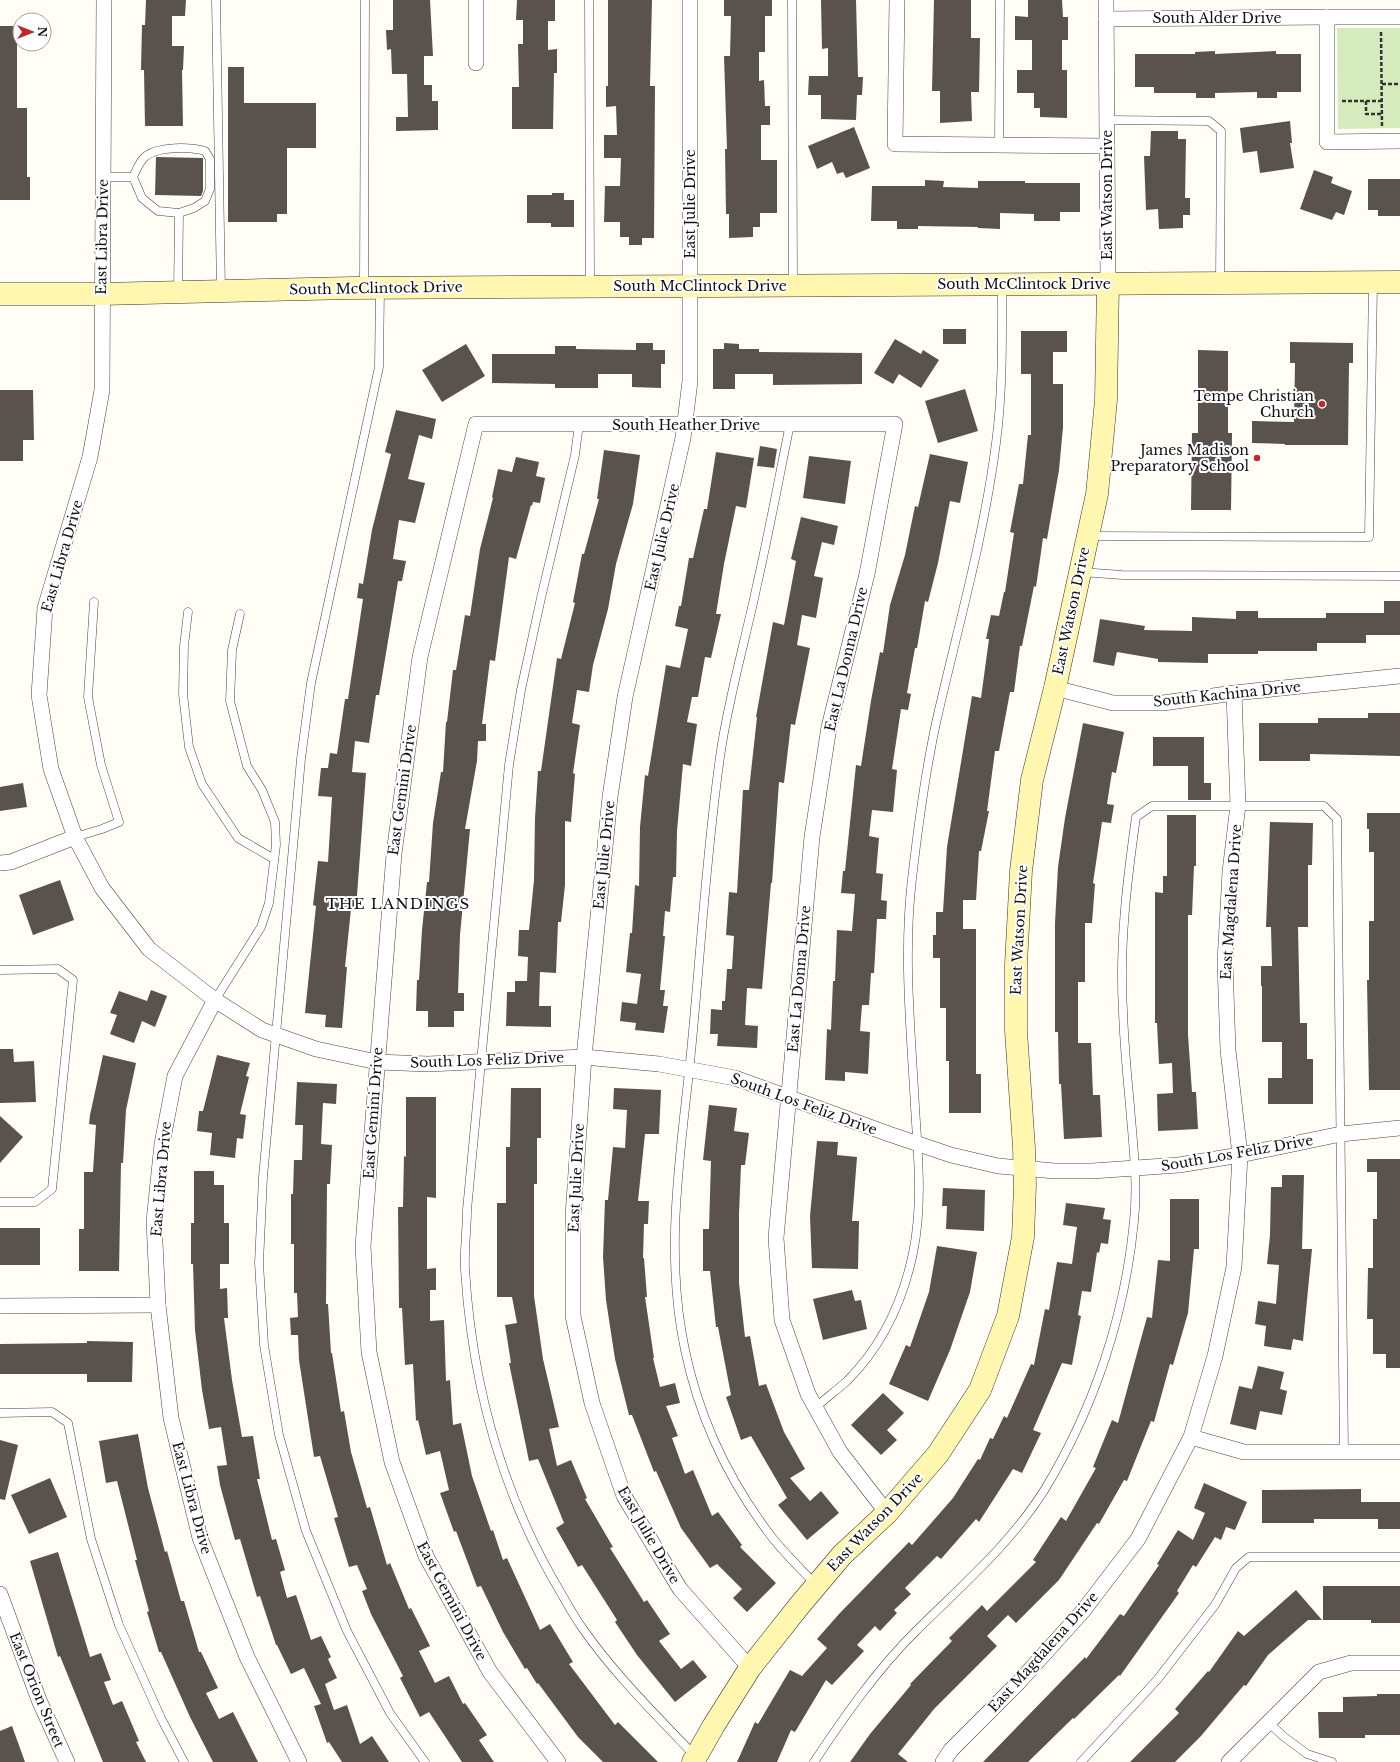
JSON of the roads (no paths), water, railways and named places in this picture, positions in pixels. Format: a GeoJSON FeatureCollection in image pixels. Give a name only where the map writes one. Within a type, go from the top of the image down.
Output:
{"type":"FeatureCollection","features":[{"type":"Feature","properties":{"kind":"street","name":"East Libra Drive"},"geometry":{"type":"LineString","coordinates":[[104,0],[102,390],[90,457],[45,608],[39,695],[50,769],[75,837],[102,888],[149,949],[215,1000],[175,1076],[162,1144],[154,1221],[158,1305],[171,1418],[200,1538],[247,1657],[299,1762]]}},
{"type":"Feature","properties":{"kind":"street"},"geometry":{"type":"LineString","coordinates":[[476,0],[476,63]]}},
{"type":"Feature","properties":{"kind":"street","name":"East Julie Drive"},"geometry":{"type":"LineString","coordinates":[[690,0],[690,381],[678,466],[626,697],[610,797],[584,1057],[573,1216],[573,1316],[592,1403],[624,1496],[680,1589],[750,1668]]}},
{"type":"Feature","properties":{"kind":"street"},"geometry":{"type":"LineString","coordinates":[[896,0],[896,144],[1107,146]]}},
{"type":"Feature","properties":{"kind":"street","name":"East Watson Drive"},"geometry":{"type":"LineString","coordinates":[[694,1760],[750,1668],[816,1585],[842,1555],[887,1513],[938,1454],[980,1390],[1008,1316],[1023,1237],[1025,1168],[1016,1016],[1016,964],[1021,871],[1032,780],[1055,688],[1097,494],[1106,400],[1108,283],[1106,0]]}},
{"type":"Feature","properties":{"kind":"street"},"geometry":{"type":"LineString","coordinates":[[1327,17],[1327,142],[1400,141]]}},
{"type":"Feature","properties":{"kind":"street","name":"South Alder Drive"},"geometry":{"type":"LineString","coordinates":[[1106,19],[1400,17]]}},
{"type":"Feature","properties":{"kind":"street","name":"South McClintock Drive"},"geometry":{"type":"LineString","coordinates":[[0,294],[102,294],[372,288],[590,286],[1400,282]]}},
{"type":"Feature","properties":{"kind":"street","name":"South Heather Drive"},"geometry":{"type":"LineString","coordinates":[[476,424],[895,424]]}},
{"type":"Feature","properties":{"kind":"street","name":"East Gemini Drive"},"geometry":{"type":"LineString","coordinates":[[476,424],[420,657],[394,854],[363,1246],[369,1352],[392,1462],[429,1563],[490,1672],[558,1762]]}},
{"type":"Feature","properties":{"kind":"street","name":"East La Donna Drive"},"geometry":{"type":"LineString","coordinates":[[887,1513],[840,1452],[808,1394],[782,1320],[776,1238],[812,837],[828,735],[867,574],[895,424]]}},
{"type":"Feature","properties":{"kind":"street","name":"South Kachina Drive"},"geometry":{"type":"LineString","coordinates":[[1055,688],[1113,703],[1163,703],[1234,693],[1400,676]]}},
{"type":"Feature","properties":{"kind":"street","name":"East Magdalena Drive"},"geometry":{"type":"LineString","coordinates":[[943,1762],[952,1750],[1019,1682],[1084,1611],[1138,1540],[1191,1437],[1215,1356],[1234,1267],[1240,1155],[1228,1050],[1225,962],[1230,872],[1238,805],[1234,693]]}},
{"type":"Feature","properties":{"kind":"street"},"geometry":{"type":"LineString","coordinates":[[0,863],[11,862],[75,837]]}},
{"type":"Feature","properties":{"kind":"street","name":"South Los Feliz Drive"},"geometry":{"type":"LineString","coordinates":[[215,1000],[262,1030],[316,1049],[377,1062],[428,1064],[584,1057],[659,1064],[735,1078],[789,1096],[918,1144],[952,1155],[998,1166],[1055,1171],[1135,1169],[1179,1165],[1240,1155],[1341,1134],[1400,1128]]}},
{"type":"Feature","properties":{"kind":"street"},"geometry":{"type":"LineString","coordinates":[[0,1306],[158,1305]]}},
{"type":"Feature","properties":{"kind":"street"},"geometry":{"type":"LineString","coordinates":[[1191,1437],[1244,1452],[1400,1452]]}},
{"type":"Feature","properties":{"kind":"street","name":"East Orion Street"},"geometry":{"type":"LineString","coordinates":[[0,1594],[39,1700],[67,1762]]}},
{"type":"Feature","properties":{"kind":"street"},"geometry":{"type":"LineString","coordinates":[[1230,1762],[1319,1672],[1351,1662],[1400,1664]]}},
{"type":"Feature","properties":{"kind":"lane"},"geometry":{"type":"LineString","coordinates":[[216,0],[221,291]]}},
{"type":"Feature","properties":{"kind":"lane"},"geometry":{"type":"LineString","coordinates":[[365,0],[372,288],[379,367],[311,683],[300,767],[275,1034],[263,1177],[259,1264],[264,1345],[279,1435],[306,1531],[347,1631],[390,1713],[425,1762]]}},
{"type":"Feature","properties":{"kind":"lane"},"geometry":{"type":"LineString","coordinates":[[589,0],[590,286]]}},
{"type":"Feature","properties":{"kind":"lane"},"geometry":{"type":"LineString","coordinates":[[792,0],[793,285]]}},
{"type":"Feature","properties":{"kind":"lane"},"geometry":{"type":"LineString","coordinates":[[999,144],[1000,0]]}},
{"type":"Feature","properties":{"kind":"lane"},"geometry":{"type":"LineString","coordinates":[[1107,120],[1209,121],[1221,131],[1220,283]]}},
{"type":"Feature","properties":{"kind":"lane"},"geometry":{"type":"LineString","coordinates":[[196,149],[205,152],[210,159],[210,189],[205,201],[194,208],[179,213],[158,211],[142,198],[133,177],[145,156],[156,150],[196,149]]}},
{"type":"Feature","properties":{"kind":"lane"},"geometry":{"type":"LineString","coordinates":[[103,177],[133,177]]}},
{"type":"Feature","properties":{"kind":"lane"},"geometry":{"type":"LineString","coordinates":[[178,292],[179,213]]}},
{"type":"Feature","properties":{"kind":"lane"},"geometry":{"type":"LineString","coordinates":[[1088,536],[1370,537],[1373,282]]}},
{"type":"Feature","properties":{"kind":"lane"},"geometry":{"type":"LineString","coordinates":[[816,1407],[847,1380],[870,1354],[887,1329],[902,1290],[913,1252],[919,1209],[918,1144],[909,1008],[908,948],[912,882],[936,725],[965,604],[988,497],[997,441],[1001,377],[1002,284]]}},
{"type":"Feature","properties":{"kind":"lane"},"geometry":{"type":"LineString","coordinates":[[579,424],[575,455],[521,690],[509,765],[467,1210],[465,1267],[471,1333],[483,1401],[501,1466],[521,1519],[547,1569],[582,1629],[622,1680],[694,1760]]}},
{"type":"Feature","properties":{"kind":"lane"},"geometry":{"type":"LineString","coordinates":[[790,424],[757,586],[732,688],[720,755],[699,946],[689,1069],[678,1171],[674,1244],[676,1302],[685,1351],[700,1406],[717,1447],[741,1492],[772,1537],[816,1585]]}},
{"type":"Feature","properties":{"kind":"lane"},"geometry":{"type":"LineString","coordinates":[[1080,572],[1122,575],[1400,576]]}},
{"type":"Feature","properties":{"kind":"lane"},"geometry":{"type":"LineString","coordinates":[[75,837],[119,822],[101,765],[88,697],[94,602]]}},
{"type":"Feature","properties":{"kind":"lane"},"geometry":{"type":"LineString","coordinates":[[188,612],[184,646],[183,694],[189,747],[202,784],[238,838],[274,859]]}},
{"type":"Feature","properties":{"kind":"lane"},"geometry":{"type":"LineString","coordinates":[[215,1000],[261,927],[269,903],[276,845],[275,822],[262,790],[247,766],[230,701],[232,650],[240,614]]}},
{"type":"Feature","properties":{"kind":"lane"},"geometry":{"type":"LineString","coordinates":[[814,1762],[875,1677],[913,1634],[965,1585],[1007,1541],[1044,1490],[1067,1449],[1098,1380],[1115,1326],[1126,1272],[1134,1220],[1135,1169],[1123,1008],[1123,951],[1128,871],[1136,817],[1152,806],[1324,806],[1337,819],[1344,1452]]}},
{"type":"Feature","properties":{"kind":"lane"},"geometry":{"type":"LineString","coordinates":[[0,970],[58,969],[73,980],[52,1189],[35,1202],[0,1202]]}},
{"type":"Feature","properties":{"kind":"lane"},"geometry":{"type":"LineString","coordinates":[[0,1413],[52,1412],[68,1423],[91,1540],[119,1625],[161,1718],[184,1762]]}},
{"type":"Feature","properties":{"kind":"lane"},"geometry":{"type":"LineString","coordinates":[[1081,1762],[1157,1680],[1215,1605],[1236,1568],[1249,1557],[1400,1557]]}},
{"type":"Feature","properties":{"kind":"lane"},"geometry":{"type":"LineString","coordinates":[[1269,1722],[1283,1736],[1307,1754],[1332,1762]]}},
{"type":"Feature","properties":{"kind":"place","name":"Tempe Christian Church"},"geometry":{"type":"Point","coordinates":[1322,404]}},
{"type":"Feature","properties":{"kind":"place","name":"James Madison Preparatory School"},"geometry":{"type":"Point","coordinates":[1257,458]}},
{"type":"Feature","properties":{"kind":"district","name":"THE LANDINGS"},"geometry":{"type":"Point","coordinates":[398,904]}}]}
